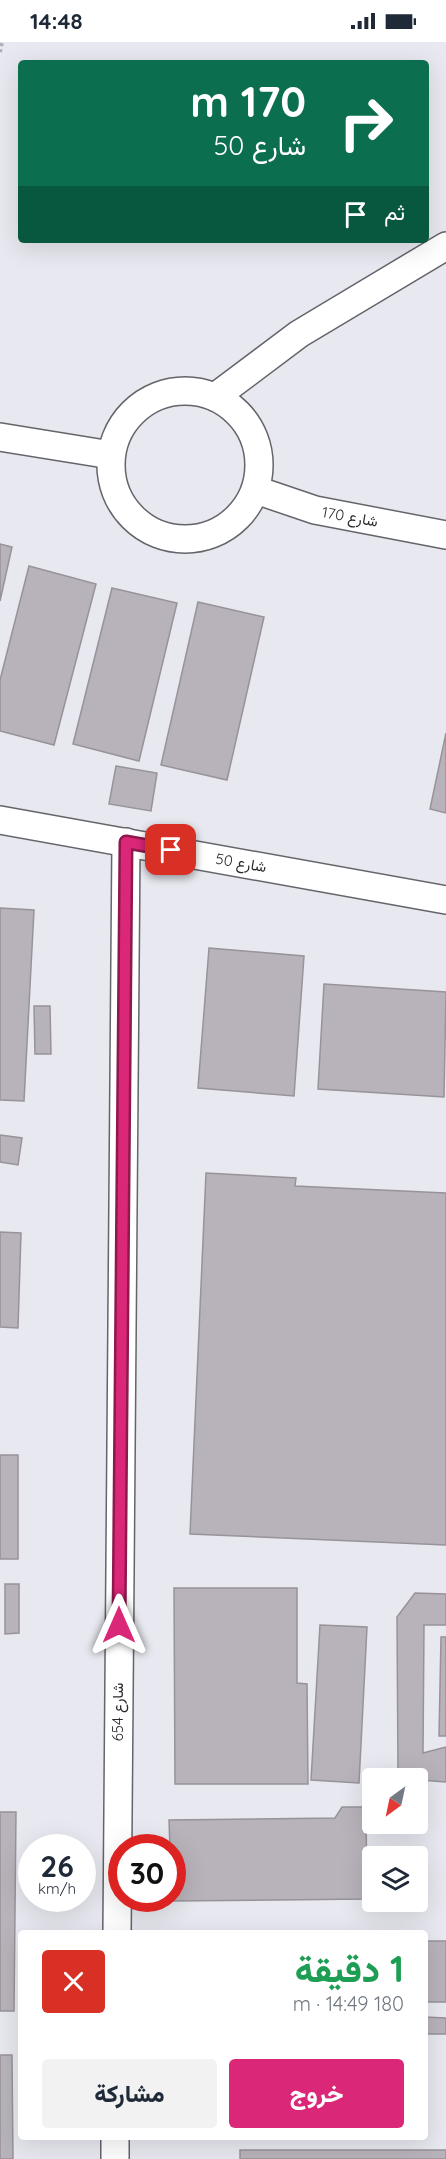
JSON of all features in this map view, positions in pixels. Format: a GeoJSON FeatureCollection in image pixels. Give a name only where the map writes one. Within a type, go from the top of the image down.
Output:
{"type":"FeatureCollection","features":[{"type":"Feature","properties":{"kind":"street"},"geometry":{"type":"LineString","coordinates":[[215,397],[299,334],[446,246]]}},
{"type":"Feature","properties":{"kind":"street"},"geometry":{"type":"LineString","coordinates":[[172,391],[203,392],[215,397],[231,406],[252,429],[261,459],[256,490],[240,517],[214,535],[183,540],[153,533],[128,513],[113,486],[111,455],[121,425],[143,402],[172,391]]}},
{"type":"Feature","properties":{"kind":"street"},"geometry":{"type":"LineString","coordinates":[[0,437],[111,455]]}},
{"type":"Feature","properties":{"kind":"street","name":"شارع 170"},"geometry":{"type":"LineString","coordinates":[[256,490],[315,510],[446,535]]}},
{"type":"Feature","properties":{"kind":"street","name":"شارع 50"},"geometry":{"type":"LineString","coordinates":[[0,820],[446,900]]}},
{"type":"Feature","properties":{"kind":"street","name":"شارع 654"},"geometry":{"type":"LineString","coordinates":[[117,1930],[126,842]]}},
{"type":"Feature","properties":{"kind":"street"},"geometry":{"type":"LineString","coordinates":[[115,2140],[115,2159]]}},
{"type":"Feature","properties":{"kind":"path"},"geometry":{"type":"LineString","coordinates":[[0,52],[2,42]]}},
{"type":"Feature","properties":{"kind":"building"},"geometry":{"type":"Polygon","coordinates":[[[0,544],[12,547],[0,601],[0,544]]]}},
{"type":"Feature","properties":{"kind":"building"},"geometry":{"type":"Polygon","coordinates":[[[29,566],[96,584],[54,745],[0,731],[0,680],[29,566]]]}},
{"type":"Feature","properties":{"kind":"building"},"geometry":{"type":"Polygon","coordinates":[[[112,588],[177,603],[139,761],[73,744],[112,588]]]}},
{"type":"Feature","properties":{"kind":"building"},"geometry":{"type":"Polygon","coordinates":[[[198,602],[264,617],[227,780],[161,765],[198,602]]]}},
{"type":"Feature","properties":{"kind":"building"},"geometry":{"type":"Polygon","coordinates":[[[446,733],[446,813],[430,809],[446,733]]]}},
{"type":"Feature","properties":{"kind":"building"},"geometry":{"type":"Polygon","coordinates":[[[116,766],[157,773],[151,811],[109,804],[116,766]]]}},
{"type":"Feature","properties":{"kind":"building"},"geometry":{"type":"Polygon","coordinates":[[[0,908],[34,910],[24,1101],[0,1100],[0,908]]]}},
{"type":"Feature","properties":{"kind":"building"},"geometry":{"type":"Polygon","coordinates":[[[209,948],[304,956],[294,1096],[198,1088],[209,948]]]}},
{"type":"Feature","properties":{"kind":"building"},"geometry":{"type":"Polygon","coordinates":[[[324,984],[446,992],[444,1097],[318,1089],[324,984]]]}},
{"type":"Feature","properties":{"kind":"building"},"geometry":{"type":"Polygon","coordinates":[[[34,1006],[50,1006],[51,1054],[35,1054],[34,1006]]]}},
{"type":"Feature","properties":{"kind":"building"},"geometry":{"type":"Polygon","coordinates":[[[0,1135],[22,1138],[18,1165],[0,1162],[0,1135]]]}},
{"type":"Feature","properties":{"kind":"building"},"geometry":{"type":"Polygon","coordinates":[[[206,1173],[296,1178],[295,1186],[446,1193],[446,1545],[190,1534],[206,1173]]]}},
{"type":"Feature","properties":{"kind":"building"},"geometry":{"type":"Polygon","coordinates":[[[0,1232],[21,1233],[18,1328],[0,1327],[0,1232]]]}},
{"type":"Feature","properties":{"kind":"building"},"geometry":{"type":"Polygon","coordinates":[[[0,1455],[18,1455],[18,1559],[0,1559],[0,1455]]]}},
{"type":"Feature","properties":{"kind":"building"},"geometry":{"type":"Polygon","coordinates":[[[5,1584],[19,1584],[19,1633],[5,1634],[5,1584]]]}},
{"type":"Feature","properties":{"kind":"building"},"geometry":{"type":"Polygon","coordinates":[[[174,1588],[297,1588],[297,1683],[307,1684],[308,1784],[175,1784],[174,1588]]]}},
{"type":"Feature","properties":{"kind":"building"},"geometry":{"type":"Polygon","coordinates":[[[415,1593],[446,1594],[446,1625],[424,1625],[423,1753],[446,1747],[446,1782],[428,1781],[428,1768],[398,1768],[397,1617],[415,1593]]]}},
{"type":"Feature","properties":{"kind":"building"},"geometry":{"type":"Polygon","coordinates":[[[320,1625],[367,1627],[359,1783],[311,1780],[320,1625]]]}},
{"type":"Feature","properties":{"kind":"building"},"geometry":{"type":"Polygon","coordinates":[[[441,1637],[446,1637],[446,1736],[439,1736],[441,1637]]]}},
{"type":"Feature","properties":{"kind":"building"},"geometry":{"type":"Polygon","coordinates":[[[342,1807],[362,1807],[362,1834],[366,1834],[366,1846],[362,1846],[362,1899],[186,1901],[186,1834],[170,1834],[169,1820],[335,1818],[342,1807]]]}},
{"type":"Feature","properties":{"kind":"building"},"geometry":{"type":"Polygon","coordinates":[[[0,1812],[16,1812],[14,2011],[0,2011],[0,1812]]]}},
{"type":"Feature","properties":{"kind":"building"},"geometry":{"type":"Polygon","coordinates":[[[428,1941],[446,1941],[446,2002],[428,2002],[428,1941]]]}},
{"type":"Feature","properties":{"kind":"building"},"geometry":{"type":"Polygon","coordinates":[[[428,2017],[446,2018],[446,2034],[428,2034],[428,2017]]]}},
{"type":"Feature","properties":{"kind":"building"},"geometry":{"type":"Polygon","coordinates":[[[0,2055],[12,2055],[13,2159],[0,2159],[0,2055]]]}},
{"type":"Feature","properties":{"kind":"building"},"geometry":{"type":"Polygon","coordinates":[[[240,2150],[446,2150],[446,2159],[240,2159],[240,2150]]]}},
{"type":"Feature","properties":{"kind":"route"},"geometry":{"type":"LineString","coordinates":[[119,1625],[126,842],[171,850]]}}]}
